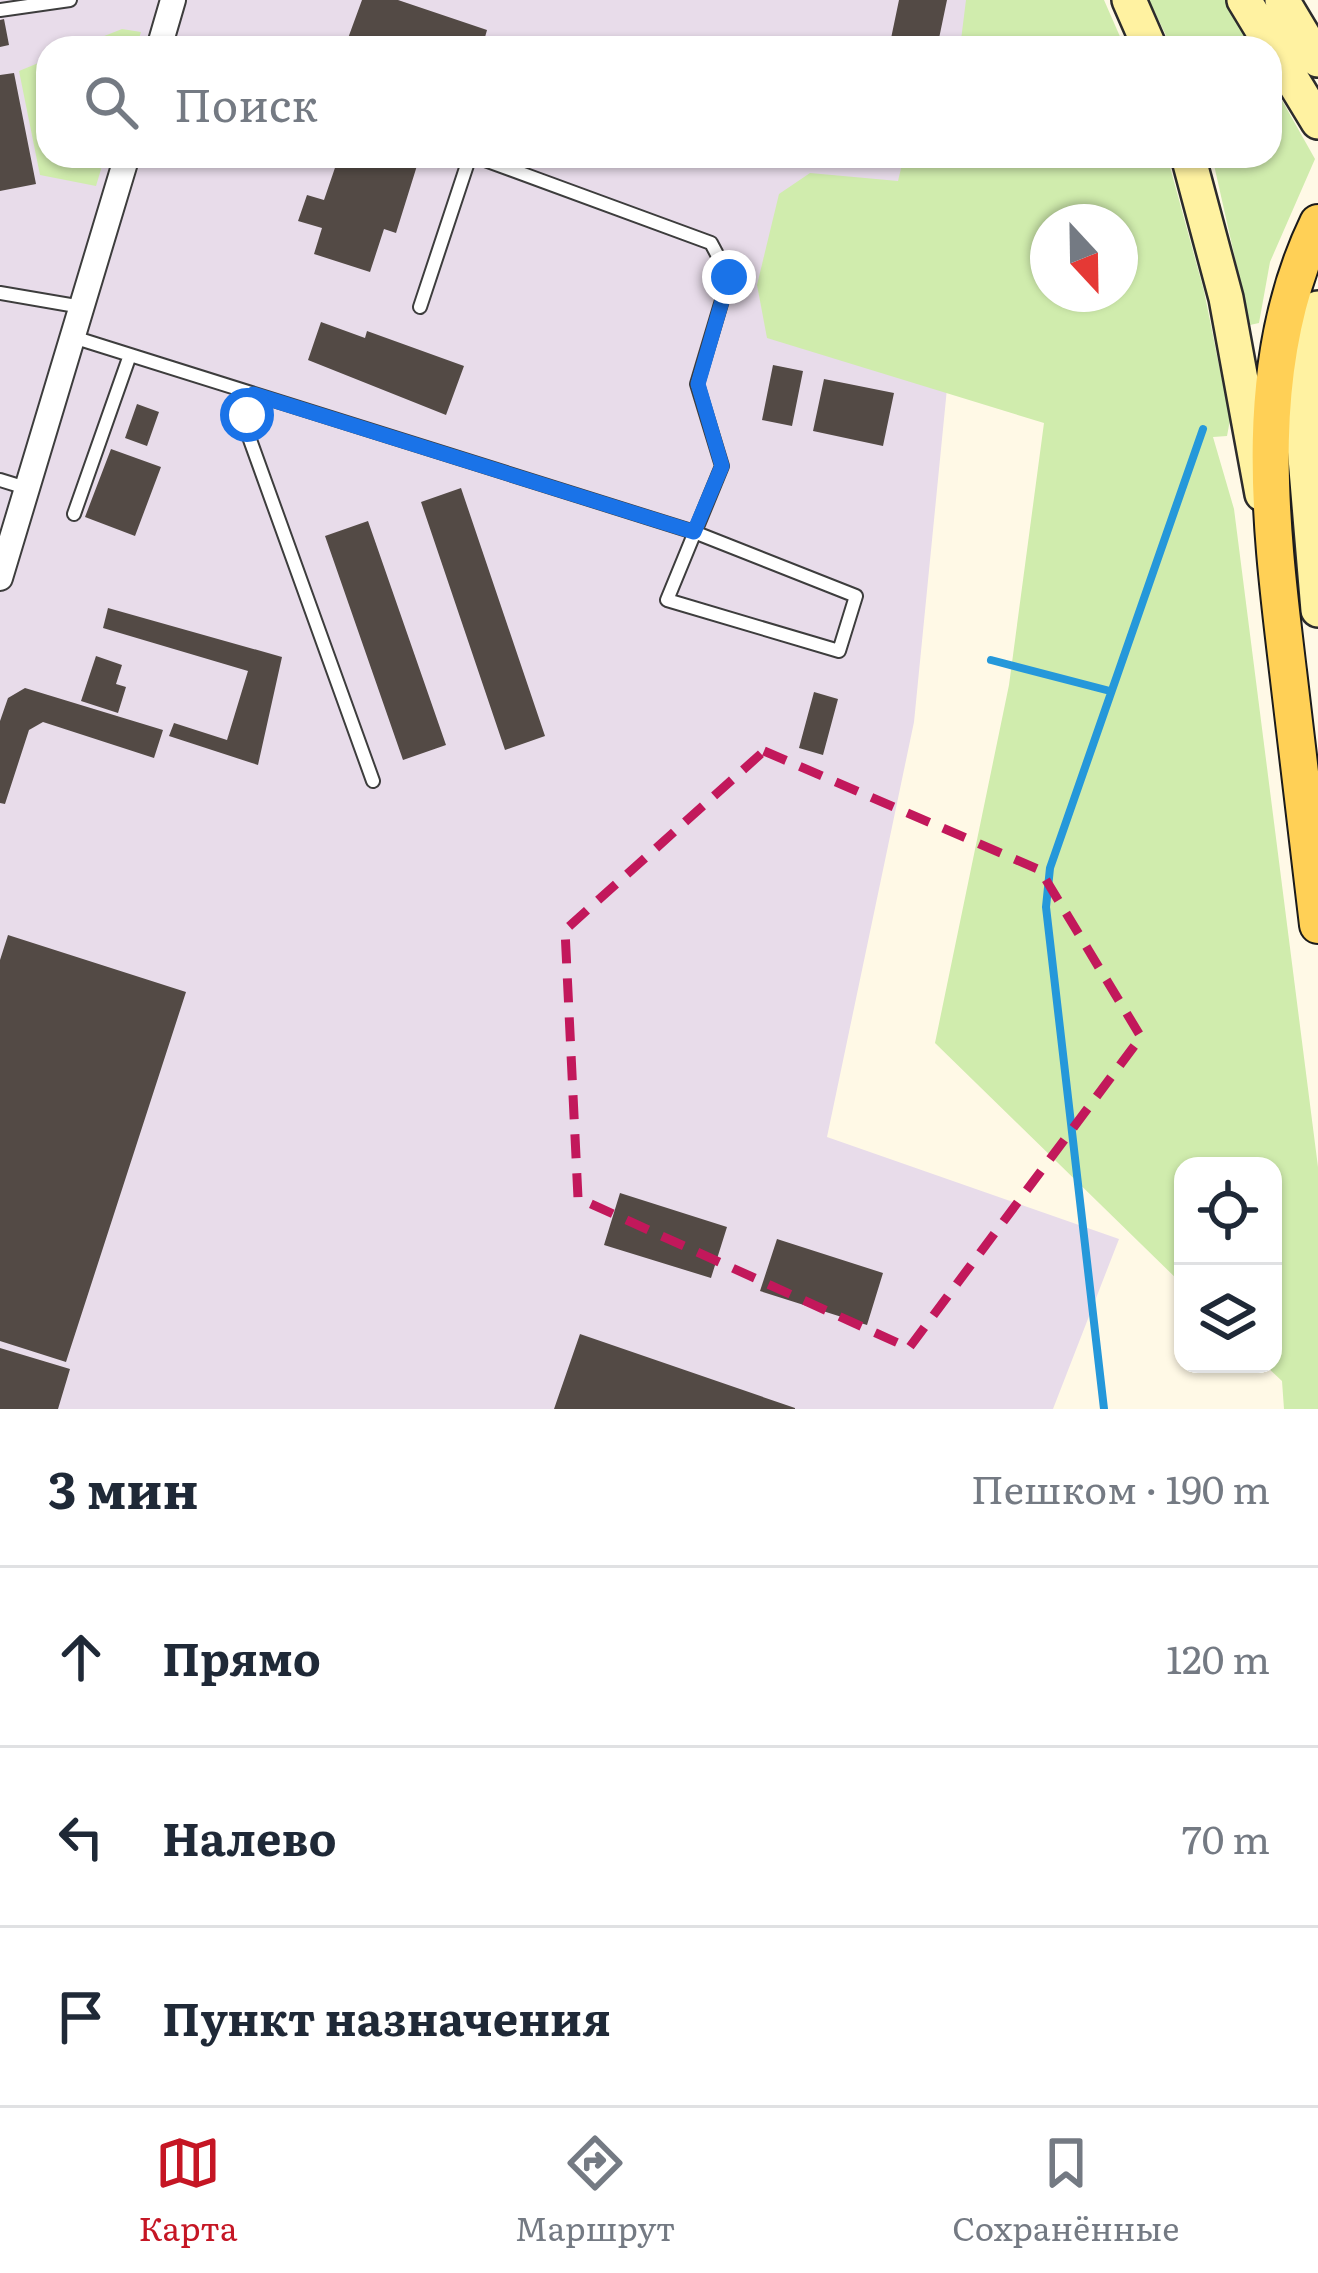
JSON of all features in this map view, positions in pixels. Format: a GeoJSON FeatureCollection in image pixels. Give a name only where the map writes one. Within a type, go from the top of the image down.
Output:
{"type":"FeatureCollection","features":[{"type":"Feature","properties":{"kind":"main road"},"geometry":{"type":"LineString","coordinates":[[1129,0],[1145,36]]}},
{"type":"Feature","properties":{"kind":"main road"},"geometry":{"type":"LineString","coordinates":[[1244,0],[1282,21],[1318,60]]}},
{"type":"Feature","properties":{"kind":"main road"},"geometry":{"type":"LineString","coordinates":[[1282,21],[1318,122]]}},
{"type":"Feature","properties":{"kind":"main road"},"geometry":{"type":"LineString","coordinates":[[1191,168],[1222,280],[1274,554],[1318,925]]}},
{"type":"Feature","properties":{"kind":"main road"},"geometry":{"type":"LineString","coordinates":[[1274,554],[1274,367],[1295,277],[1318,223]]}},
{"type":"Feature","properties":{"kind":"main road"},"geometry":{"type":"LineString","coordinates":[[1318,308],[1302,422],[1318,610]]}},
{"type":"Feature","properties":{"kind":"street"},"geometry":{"type":"LineString","coordinates":[[162,36],[173,0]]}},
{"type":"Feature","properties":{"kind":"street"},"geometry":{"type":"LineString","coordinates":[[0,578],[123,168]]}},
{"type":"Feature","properties":{"kind":"lane"},"geometry":{"type":"LineString","coordinates":[[0,10],[70,0]]}},
{"type":"Feature","properties":{"kind":"lane"},"geometry":{"type":"LineString","coordinates":[[420,307],[468,168]]}},
{"type":"Feature","properties":{"kind":"lane"},"geometry":{"type":"LineString","coordinates":[[73,337],[694,532],[856,596],[838,651],[667,600],[694,532],[722,466],[698,384],[729,277],[711,243],[505,168]]}},
{"type":"Feature","properties":{"kind":"lane"},"geometry":{"type":"LineString","coordinates":[[0,292],[82,307]]}},
{"type":"Feature","properties":{"kind":"lane"},"geometry":{"type":"LineString","coordinates":[[74,514],[130,355]]}},
{"type":"Feature","properties":{"kind":"lane"},"geometry":{"type":"LineString","coordinates":[[253,394],[249,437],[373,781]]}},
{"type":"Feature","properties":{"kind":"lane"},"geometry":{"type":"LineString","coordinates":[[0,480],[28,488]]}},
{"type":"Feature","properties":{"kind":"highlighted area"},"geometry":{"type":"Polygon","coordinates":[[[764,751],[1040,870],[1141,1037],[909,1348],[578,1198],[565,930],[764,751]]]}},
{"type":"Feature","properties":{"kind":"shaded area"},"geometry":{"type":"Polygon","coordinates":[[[0,0],[986,0],[982,36],[36,36],[36,168],[969,168],[914,722],[827,1137],[1119,1239],[1053,1409],[0,1409],[0,0]]]}},
{"type":"Feature","properties":{"kind":"green space"},"geometry":{"type":"Polygon","coordinates":[[[966,0],[1104,0],[1120,36],[962,36],[966,0]]]}},
{"type":"Feature","properties":{"kind":"green space"},"geometry":{"type":"Polygon","coordinates":[[[1149,0],[1225,0],[1246,36],[1166,36],[1149,0]]]}},
{"type":"Feature","properties":{"kind":"green space"},"geometry":{"type":"Polygon","coordinates":[[[122,29],[141,32],[140,36],[104,36],[122,29]]]}},
{"type":"Feature","properties":{"kind":"green space"},"geometry":{"type":"Polygon","coordinates":[[[36,64],[36,155],[19,71],[36,64]]]}},
{"type":"Feature","properties":{"kind":"green space"},"geometry":{"type":"Polygon","coordinates":[[[1282,100],[1315,159],[1270,262],[1259,323],[1250,325],[1215,168],[1282,168],[1282,100]]]}},
{"type":"Feature","properties":{"kind":"green space"},"geometry":{"type":"Polygon","coordinates":[[[39,168],[101,168],[96,186],[40,175],[39,168]]]}},
{"type":"Feature","properties":{"kind":"green space"},"geometry":{"type":"Polygon","coordinates":[[[901,168],[1170,168],[1204,291],[1230,420],[1227,436],[1213,437],[1234,509],[1318,1167],[1318,1409],[1284,1409],[1282,1381],[1274,1373],[1282,1373],[1282,1157],[1174,1157],[1174,1276],[935,1043],[1009,685],[1044,423],[767,338],[757,285],[779,194],[810,173],[898,181],[901,168]]]}},
{"type":"Feature","properties":{"kind":"building"},"geometry":{"type":"Polygon","coordinates":[[[362,0],[398,0],[487,30],[485,36],[349,36],[362,0]]]}},
{"type":"Feature","properties":{"kind":"building"},"geometry":{"type":"Polygon","coordinates":[[[899,0],[947,0],[940,36],[892,36],[899,0]]]}},
{"type":"Feature","properties":{"kind":"building"},"geometry":{"type":"Polygon","coordinates":[[[4,19],[9,45],[0,47],[0,20],[4,19]]]}},
{"type":"Feature","properties":{"kind":"building"},"geometry":{"type":"Polygon","coordinates":[[[14,73],[36,184],[0,191],[0,75],[14,73]]]}},
{"type":"Feature","properties":{"kind":"building"},"geometry":{"type":"Polygon","coordinates":[[[335,168],[416,168],[396,233],[384,229],[370,272],[314,254],[322,228],[298,221],[307,195],[324,200],[335,168]]]}},
{"type":"Feature","properties":{"kind":"building"},"geometry":{"type":"Polygon","coordinates":[[[321,322],[365,338],[367,331],[464,366],[446,415],[308,360],[321,322]]]}},
{"type":"Feature","properties":{"kind":"building"},"geometry":{"type":"Polygon","coordinates":[[[773,365],[803,371],[792,426],[762,420],[773,365]]]}},
{"type":"Feature","properties":{"kind":"building"},"geometry":{"type":"Polygon","coordinates":[[[824,379],[894,393],[883,446],[813,431],[824,379]]]}},
{"type":"Feature","properties":{"kind":"building"},"geometry":{"type":"Polygon","coordinates":[[[137,404],[159,412],[147,446],[125,438],[137,404]]]}},
{"type":"Feature","properties":{"kind":"building"},"geometry":{"type":"Polygon","coordinates":[[[111,449],[161,467],[135,536],[85,517],[111,449]]]}},
{"type":"Feature","properties":{"kind":"building"},"geometry":{"type":"Polygon","coordinates":[[[461,488],[545,736],[505,750],[421,502],[461,488]]]}},
{"type":"Feature","properties":{"kind":"building"},"geometry":{"type":"Polygon","coordinates":[[[368,521],[446,745],[403,760],[325,536],[368,521]]]}},
{"type":"Feature","properties":{"kind":"building"},"geometry":{"type":"Polygon","coordinates":[[[108,608],[282,657],[258,765],[169,736],[174,723],[227,740],[248,671],[103,628],[108,608]]]}},
{"type":"Feature","properties":{"kind":"building"},"geometry":{"type":"Polygon","coordinates":[[[96,656],[122,665],[116,684],[126,687],[118,713],[81,701],[96,656]]]}},
{"type":"Feature","properties":{"kind":"building"},"geometry":{"type":"Polygon","coordinates":[[[25,688],[163,730],[154,758],[43,722],[29,730],[5,804],[0,803],[0,721],[8,698],[25,688]]]}},
{"type":"Feature","properties":{"kind":"building"},"geometry":{"type":"Polygon","coordinates":[[[814,692],[838,699],[823,755],[799,748],[814,692]]]}},
{"type":"Feature","properties":{"kind":"building"},"geometry":{"type":"Polygon","coordinates":[[[8,935],[186,992],[66,1362],[0,1341],[0,960],[8,935]]]}},
{"type":"Feature","properties":{"kind":"building"},"geometry":{"type":"Polygon","coordinates":[[[620,1193],[727,1227],[711,1278],[604,1245],[620,1193]]]}},
{"type":"Feature","properties":{"kind":"building"},"geometry":{"type":"Polygon","coordinates":[[[777,1239],[883,1273],[867,1325],[760,1291],[777,1239]]]}},
{"type":"Feature","properties":{"kind":"building"},"geometry":{"type":"Polygon","coordinates":[[[580,1334],[795,1408],[795,1409],[554,1409],[580,1334]]]}},
{"type":"Feature","properties":{"kind":"building"},"geometry":{"type":"Polygon","coordinates":[[[0,1348],[70,1369],[58,1409],[0,1409],[0,1348]]]}},
{"type":"Feature","properties":{"kind":"waterway"},"geometry":{"type":"LineString","coordinates":[[1104,1409],[1046,907],[1050,868],[1203,429]]}},
{"type":"Feature","properties":{"kind":"waterway"},"geometry":{"type":"LineString","coordinates":[[991,660],[1110,691]]}},
{"type":"Feature","properties":{"kind":"route"},"geometry":{"type":"LineString","coordinates":[[247,415],[253,394],[694,532],[722,466],[698,384],[729,277]]}}]}
